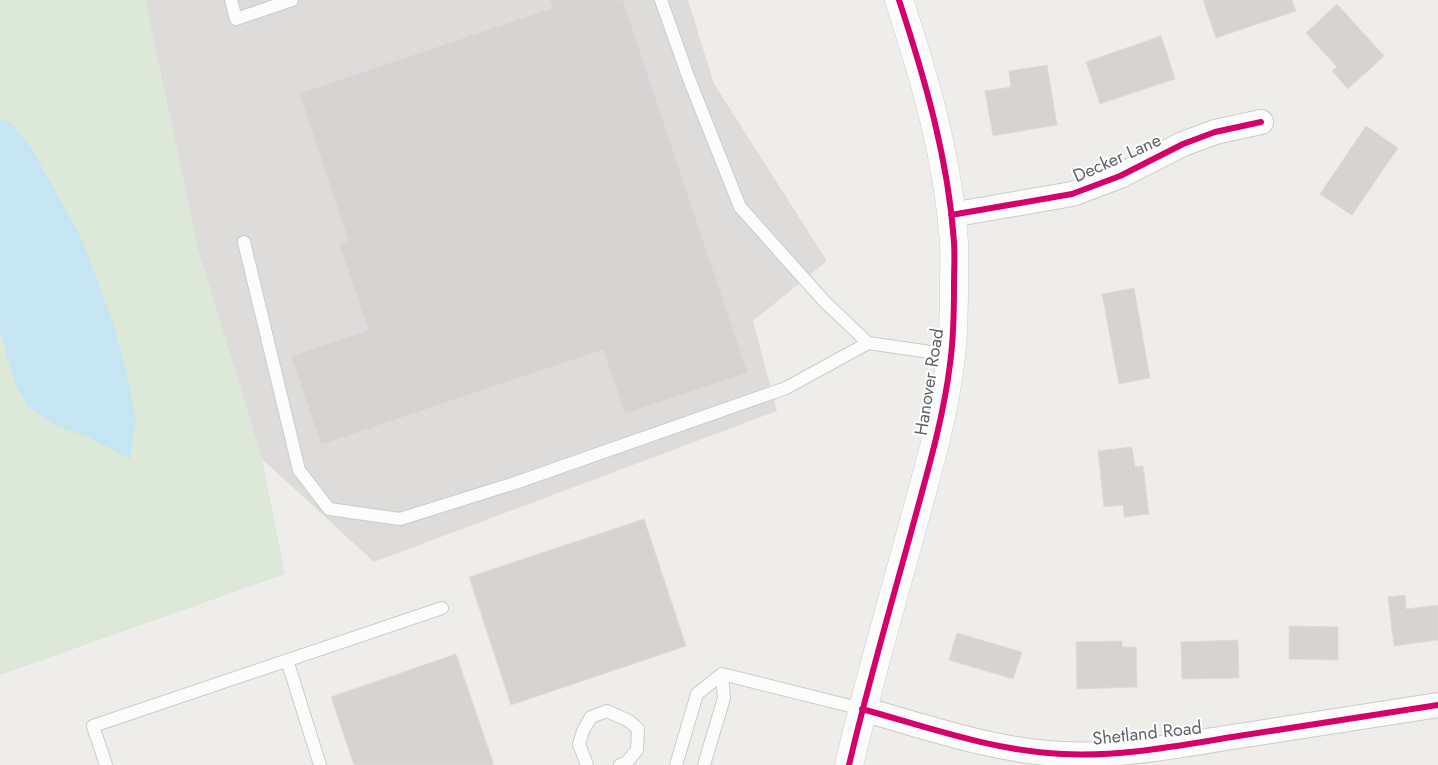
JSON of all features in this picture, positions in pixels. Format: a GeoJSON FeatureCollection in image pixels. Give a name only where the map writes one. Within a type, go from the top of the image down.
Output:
{"type":"FeatureCollection","features":[{"type":"Feature","properties":{"kind":"street","name":"Hanover Road"},"geometry":{"type":"LineString","coordinates":[[848,765],[928,468],[944,400],[953,334],[954,243],[944,168],[935,121],[915,50],[898,0]]}},
{"type":"Feature","properties":{"kind":"street","name":"Decker Lane"},"geometry":{"type":"LineString","coordinates":[[951,215],[1072,194],[1120,176],[1183,144],[1215,132],[1261,122]]}},
{"type":"Feature","properties":{"kind":"street","name":"Shetland Road"},"geometry":{"type":"LineString","coordinates":[[862,709],[954,735],[1010,748],[1061,754],[1106,754],[1176,746],[1438,705]]}},
{"type":"Feature","properties":{"kind":"lane"},"geometry":{"type":"LineString","coordinates":[[231,0],[236,19],[292,0]]}},
{"type":"Feature","properties":{"kind":"lane"},"geometry":{"type":"LineString","coordinates":[[660,0],[740,207],[824,301],[868,343],[951,355]]}},
{"type":"Feature","properties":{"kind":"lane"},"geometry":{"type":"LineString","coordinates":[[244,242],[299,470],[330,510],[400,519],[515,483],[786,388],[868,343]]}},
{"type":"Feature","properties":{"kind":"lane"},"geometry":{"type":"LineString","coordinates":[[106,765],[93,726],[442,608]]}},
{"type":"Feature","properties":{"kind":"lane"},"geometry":{"type":"LineString","coordinates":[[287,660],[320,765]]}},
{"type":"Feature","properties":{"kind":"lane"},"geometry":{"type":"LineString","coordinates":[[722,674],[862,709]]}},
{"type":"Feature","properties":{"kind":"lane"},"geometry":{"type":"LineString","coordinates":[[676,765],[697,694],[722,674]]}},
{"type":"Feature","properties":{"kind":"lane"},"geometry":{"type":"LineString","coordinates":[[704,765],[724,698],[722,674]]}},
{"type":"Feature","properties":{"kind":"lane"},"geometry":{"type":"LineString","coordinates":[[587,765],[579,744],[583,730],[591,717],[607,711],[629,721],[638,729],[637,750],[626,763],[620,765]]}},
{"type":"Feature","properties":{"kind":"shaded area"},"geometry":{"type":"Polygon","coordinates":[[[145,0],[688,0],[714,84],[827,261],[753,321],[777,411],[374,562],[262,459],[198,250],[145,0]]]}},
{"type":"Feature","properties":{"kind":"green space"},"geometry":{"type":"Polygon","coordinates":[[[0,0],[145,0],[198,250],[262,459],[285,574],[0,675],[0,0]]]}},
{"type":"Feature","properties":{"kind":"water"},"geometry":{"type":"Polygon","coordinates":[[[0,119],[10,122],[30,146],[80,235],[98,282],[114,327],[136,419],[130,459],[88,437],[55,425],[29,408],[17,388],[0,332],[0,119]]]}},
{"type":"Feature","properties":{"kind":"building"},"geometry":{"type":"Polygon","coordinates":[[[549,0],[623,0],[748,373],[625,414],[603,350],[321,445],[291,356],[368,330],[339,244],[348,240],[299,93],[552,8],[549,0]]]}},
{"type":"Feature","properties":{"kind":"building"},"geometry":{"type":"Polygon","coordinates":[[[1203,0],[1292,0],[1296,11],[1216,38],[1203,0]]]}},
{"type":"Feature","properties":{"kind":"building"},"geometry":{"type":"Polygon","coordinates":[[[1337,4],[1384,56],[1348,89],[1332,71],[1337,67],[1306,33],[1337,4]]]}},
{"type":"Feature","properties":{"kind":"building"},"geometry":{"type":"Polygon","coordinates":[[[1161,36],[1175,79],[1100,104],[1086,62],[1161,36]]]}},
{"type":"Feature","properties":{"kind":"building"},"geometry":{"type":"Polygon","coordinates":[[[1047,65],[1057,125],[993,136],[985,91],[1011,87],[1009,71],[1047,65]]]}},
{"type":"Feature","properties":{"kind":"building"},"geometry":{"type":"Polygon","coordinates":[[[1366,126],[1398,148],[1352,215],[1320,194],[1366,126]]]}},
{"type":"Feature","properties":{"kind":"building"},"geometry":{"type":"Polygon","coordinates":[[[1134,288],[1150,378],[1119,384],[1102,294],[1134,288]]]}},
{"type":"Feature","properties":{"kind":"building"},"geometry":{"type":"Polygon","coordinates":[[[1132,447],[1135,467],[1143,466],[1149,514],[1124,517],[1123,505],[1104,507],[1098,451],[1132,447]]]}},
{"type":"Feature","properties":{"kind":"building"},"geometry":{"type":"Polygon","coordinates":[[[644,519],[686,646],[511,705],[469,577],[644,519]]]}},
{"type":"Feature","properties":{"kind":"building"},"geometry":{"type":"Polygon","coordinates":[[[1405,595],[1406,609],[1438,605],[1438,640],[1394,646],[1388,597],[1405,595]]]}},
{"type":"Feature","properties":{"kind":"building"},"geometry":{"type":"Polygon","coordinates":[[[1289,626],[1338,627],[1338,660],[1289,659],[1289,626]]]}},
{"type":"Feature","properties":{"kind":"building"},"geometry":{"type":"Polygon","coordinates":[[[957,633],[1022,652],[1013,679],[949,660],[957,633]]]}},
{"type":"Feature","properties":{"kind":"building"},"geometry":{"type":"Polygon","coordinates":[[[1238,640],[1239,678],[1182,679],[1181,642],[1238,640]]]}},
{"type":"Feature","properties":{"kind":"building"},"geometry":{"type":"Polygon","coordinates":[[[1122,641],[1122,647],[1136,647],[1137,687],[1077,689],[1076,642],[1122,641]]]}},
{"type":"Feature","properties":{"kind":"building"},"geometry":{"type":"Polygon","coordinates":[[[456,654],[494,765],[354,765],[331,697],[456,654]]]}},
{"type":"Feature","properties":{"kind":"cycle path"},"geometry":{"type":"LineString","coordinates":[[849,765],[938,429],[947,386],[953,334],[954,247],[947,180],[934,119],[918,59],[899,0]]}},
{"type":"Feature","properties":{"kind":"cycle path"},"geometry":{"type":"LineString","coordinates":[[951,215],[1072,194],[1120,176],[1183,144],[1215,132],[1261,122]]}},
{"type":"Feature","properties":{"kind":"cycle path"},"geometry":{"type":"LineString","coordinates":[[862,709],[936,730],[1011,748],[1062,754],[1105,754],[1169,747],[1438,705]]}}]}
